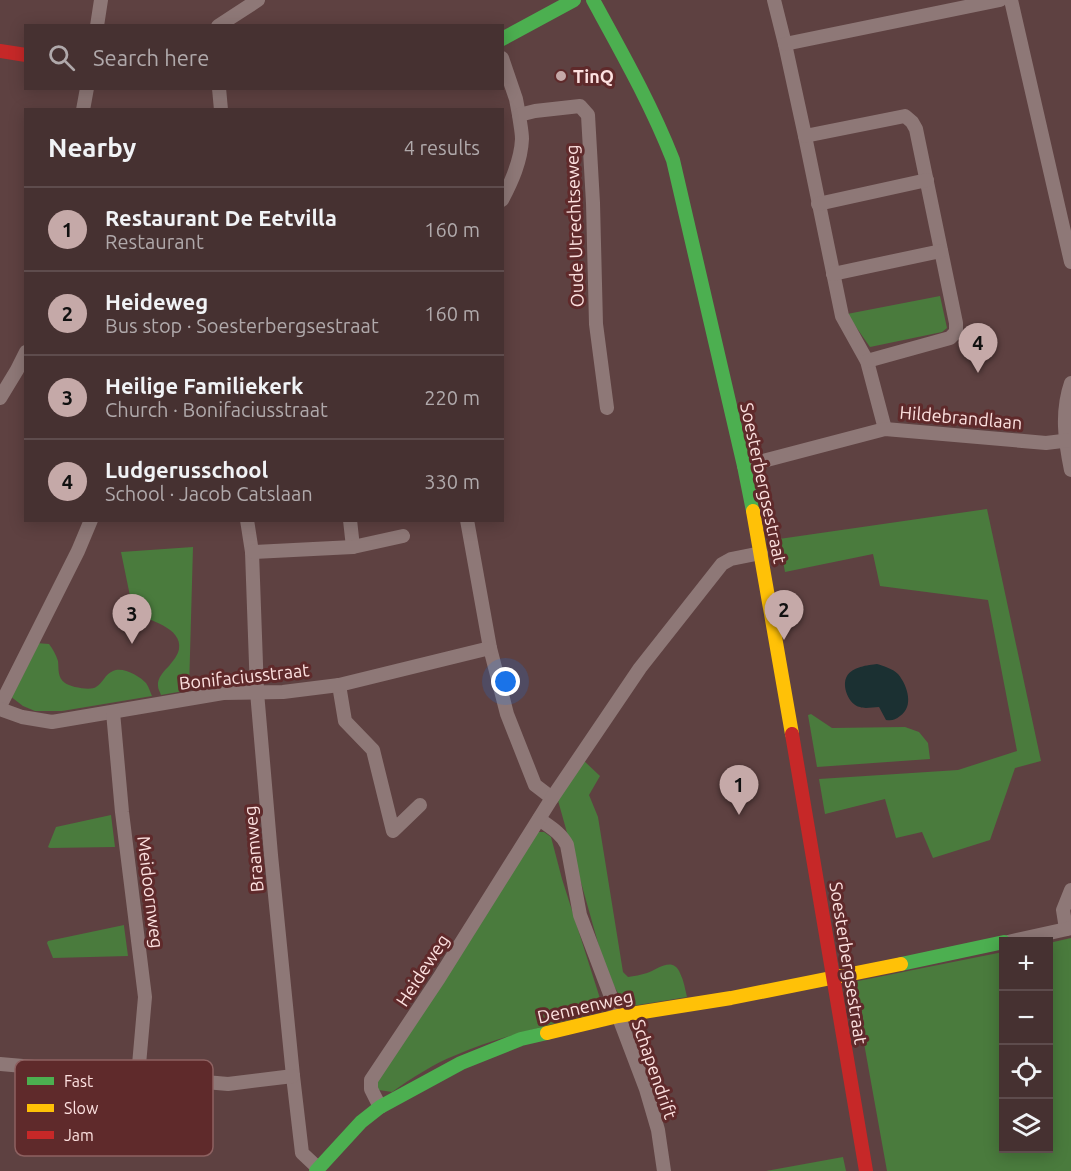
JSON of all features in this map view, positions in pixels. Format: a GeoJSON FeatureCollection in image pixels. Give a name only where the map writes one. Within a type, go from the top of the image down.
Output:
{"type":"FeatureCollection","features":[{"type":"Feature","properties":{"kind":"main road"},"geometry":{"type":"LineString","coordinates":[[507,22],[548,0]]}},
{"type":"Feature","properties":{"kind":"main road"},"geometry":{"type":"LineString","coordinates":[[504,38],[574,0]]}},
{"type":"Feature","properties":{"kind":"main road","name":"Soesterbergsestraat"},"geometry":{"type":"LineString","coordinates":[[593,0],[645,96],[673,160],[744,466],[761,553],[866,1171]]}},
{"type":"Feature","properties":{"kind":"main road"},"geometry":{"type":"LineString","coordinates":[[0,41],[24,45]]}},
{"type":"Feature","properties":{"kind":"main road"},"geometry":{"type":"LineString","coordinates":[[0,51],[24,55]]}},
{"type":"Feature","properties":{"kind":"main road","name":"Dennenweg"},"geometry":{"type":"LineString","coordinates":[[317,1170],[361,1122],[380,1107],[461,1063],[521,1039],[618,1016],[731,998],[999,943]]}},
{"type":"Feature","properties":{"kind":"street"},"geometry":{"type":"LineString","coordinates":[[98,24],[101,0]]}},
{"type":"Feature","properties":{"kind":"street"},"geometry":{"type":"LineString","coordinates":[[221,24],[258,0]]}},
{"type":"Feature","properties":{"kind":"street"},"geometry":{"type":"LineString","coordinates":[[774,0],[842,316],[867,361],[885,429]]}},
{"type":"Feature","properties":{"kind":"street"},"geometry":{"type":"LineString","coordinates":[[785,44],[1000,0]]}},
{"type":"Feature","properties":{"kind":"street"},"geometry":{"type":"LineString","coordinates":[[1011,0],[1071,262]]}},
{"type":"Feature","properties":{"kind":"street"},"geometry":{"type":"LineString","coordinates":[[504,64],[516,99],[522,138],[520,158],[504,196]]}},
{"type":"Feature","properties":{"kind":"street"},"geometry":{"type":"LineString","coordinates":[[83,108],[87,90]]}},
{"type":"Feature","properties":{"kind":"street"},"geometry":{"type":"LineString","coordinates":[[219,90],[221,108]]}},
{"type":"Feature","properties":{"kind":"street"},"geometry":{"type":"LineString","coordinates":[[503,90],[519,115]]}},
{"type":"Feature","properties":{"kind":"street","name":"Oude Utrechtseweg"},"geometry":{"type":"LineString","coordinates":[[519,115],[580,106],[588,115],[596,324],[607,408]]}},
{"type":"Feature","properties":{"kind":"street"},"geometry":{"type":"LineString","coordinates":[[805,136],[905,116],[916,129],[957,322],[956,332],[950,338],[867,361]]}},
{"type":"Feature","properties":{"kind":"street"},"geometry":{"type":"LineString","coordinates":[[818,204],[927,180]]}},
{"type":"Feature","properties":{"kind":"street"},"geometry":{"type":"LineString","coordinates":[[833,274],[941,251]]}},
{"type":"Feature","properties":{"kind":"street"},"geometry":{"type":"LineString","coordinates":[[0,398],[21,372]]}},
{"type":"Feature","properties":{"kind":"street"},"geometry":{"type":"LineString","coordinates":[[1071,383],[1065,410],[1071,470]]}},
{"type":"Feature","properties":{"kind":"street","name":"Hildebrandlaan"},"geometry":{"type":"LineString","coordinates":[[744,466],[885,429],[1046,443],[1068,441]]}},
{"type":"Feature","properties":{"kind":"street"},"geometry":{"type":"LineString","coordinates":[[0,708],[90,522]]}},
{"type":"Feature","properties":{"kind":"street","name":"Braamweg"},"geometry":{"type":"LineString","coordinates":[[247,522],[252,552],[257,692],[293,1076],[302,1152],[317,1170]]}},
{"type":"Feature","properties":{"kind":"street"},"geometry":{"type":"LineString","coordinates":[[350,522],[353,547]]}},
{"type":"Feature","properties":{"kind":"street"},"geometry":{"type":"LineString","coordinates":[[467,522],[490,648],[507,714],[535,785],[552,798]]}},
{"type":"Feature","properties":{"kind":"street"},"geometry":{"type":"LineString","coordinates":[[252,552],[353,547],[403,536]]}},
{"type":"Feature","properties":{"kind":"street","name":"Heideweg"},"geometry":{"type":"LineString","coordinates":[[380,1107],[370,1089],[371,1080],[439,978],[552,798],[640,668],[726,561],[761,553]]}},
{"type":"Feature","properties":{"kind":"street","name":"Bonifaciusstraat"},"geometry":{"type":"LineString","coordinates":[[0,708],[22,717],[52,722],[223,693],[283,692],[339,685],[490,648]]}},
{"type":"Feature","properties":{"kind":"street"},"geometry":{"type":"LineString","coordinates":[[339,685],[345,721],[373,750],[393,831],[420,805]]}},
{"type":"Feature","properties":{"kind":"street","name":"Meidoornweg"},"geometry":{"type":"LineString","coordinates":[[113,712],[122,812],[145,997],[139,1060]]}},
{"type":"Feature","properties":{"kind":"street","name":"Schapendrift"},"geometry":{"type":"LineString","coordinates":[[539,819],[558,832],[567,844],[580,915],[646,1089],[658,1130],[664,1171]]}},
{"type":"Feature","properties":{"kind":"street"},"geometry":{"type":"LineString","coordinates":[[1030,937],[1069,929],[1063,910],[1071,890]]}},
{"type":"Feature","properties":{"kind":"street"},"geometry":{"type":"LineString","coordinates":[[0,1064],[15,1065]]}},
{"type":"Feature","properties":{"kind":"street"},"geometry":{"type":"LineString","coordinates":[[213,1083],[228,1084],[293,1076]]}},
{"type":"Feature","properties":{"kind":"green space"},"geometry":{"type":"Polygon","coordinates":[[[940,296],[947,328],[942,332],[870,347],[847,314],[940,296]]]}},
{"type":"Feature","properties":{"kind":"green space"},"geometry":{"type":"Polygon","coordinates":[[[987,509],[1041,761],[1015,768],[990,840],[933,858],[922,832],[896,838],[885,799],[825,814],[819,779],[958,770],[1017,751],[988,600],[880,586],[873,554],[785,572],[779,539],[987,509]]]}},
{"type":"Feature","properties":{"kind":"green space"},"geometry":{"type":"Polygon","coordinates":[[[193,547],[189,690],[161,695],[158,687],[159,680],[176,656],[179,642],[170,630],[133,614],[130,608],[130,596],[121,552],[193,547]]]}},
{"type":"Feature","properties":{"kind":"green space"},"geometry":{"type":"Polygon","coordinates":[[[36,643],[49,644],[58,661],[62,681],[68,684],[90,689],[98,685],[110,672],[121,670],[131,672],[143,680],[152,696],[62,711],[35,711],[23,706],[10,696],[36,643]]]}},
{"type":"Feature","properties":{"kind":"green space"},"geometry":{"type":"Polygon","coordinates":[[[811,714],[832,728],[905,727],[919,732],[928,743],[930,759],[817,767],[808,715],[811,714]]]}},
{"type":"Feature","properties":{"kind":"green space"},"geometry":{"type":"Polygon","coordinates":[[[582,759],[600,776],[589,795],[598,817],[623,972],[628,977],[647,973],[665,965],[673,965],[681,976],[687,997],[626,1007],[614,986],[600,950],[557,797],[582,759]]]}},
{"type":"Feature","properties":{"kind":"green space"},"geometry":{"type":"Polygon","coordinates":[[[111,815],[115,847],[48,847],[56,827],[111,815]]]}},
{"type":"Feature","properties":{"kind":"green space"},"geometry":{"type":"Polygon","coordinates":[[[534,832],[544,832],[551,837],[604,1011],[492,1042],[439,1063],[392,1092],[379,1090],[374,1084],[534,832]]]}},
{"type":"Feature","properties":{"kind":"green space"},"geometry":{"type":"Polygon","coordinates":[[[124,925],[128,956],[53,958],[47,943],[124,925]]]}},
{"type":"Feature","properties":{"kind":"green space"},"geometry":{"type":"Polygon","coordinates":[[[1071,938],[1071,1171],[887,1171],[853,982],[999,953],[999,1153],[1053,1153],[1053,942],[1071,938]]]}},
{"type":"Feature","properties":{"kind":"green space"},"geometry":{"type":"Polygon","coordinates":[[[843,1157],[846,1171],[766,1171],[843,1157]]]}},
{"type":"Feature","properties":{"kind":"water"},"geometry":{"type":"Polygon","coordinates":[[[877,664],[898,674],[907,690],[907,707],[893,720],[886,720],[879,707],[856,706],[849,699],[846,690],[845,680],[849,673],[860,667],[877,664]]]}},
{"type":"Feature","properties":{"kind":"traffic: fast"},"geometry":{"type":"LineString","coordinates":[[504,38],[574,0]]}},
{"type":"Feature","properties":{"kind":"traffic: fast"},"geometry":{"type":"LineString","coordinates":[[593,0],[646,99],[673,160],[753,511]]}},
{"type":"Feature","properties":{"kind":"traffic: fast"},"geometry":{"type":"LineString","coordinates":[[901,964],[999,943]]}},
{"type":"Feature","properties":{"kind":"traffic: fast"},"geometry":{"type":"LineString","coordinates":[[316,1171],[361,1122],[380,1107],[461,1063],[521,1039],[547,1033]]}},
{"type":"Feature","properties":{"kind":"traffic: slow"},"geometry":{"type":"LineString","coordinates":[[753,511],[792,734]]}},
{"type":"Feature","properties":{"kind":"traffic: slow"},"geometry":{"type":"LineString","coordinates":[[547,1033],[618,1016],[731,998],[901,964]]}},
{"type":"Feature","properties":{"kind":"traffic: jam"},"geometry":{"type":"LineString","coordinates":[[0,51],[24,55]]}},
{"type":"Feature","properties":{"kind":"traffic: jam"},"geometry":{"type":"LineString","coordinates":[[792,734],[866,1171]]}},
{"type":"Feature","properties":{"kind":"place","name":"TinQ"},"geometry":{"type":"Point","coordinates":[561,76]}},
{"type":"Feature","properties":{"kind":"place","name":"Ludgerusschool"},"geometry":{"type":"Point","coordinates":[978,373]}},
{"type":"Feature","properties":{"kind":"place","name":"Heideweg"},"geometry":{"type":"Point","coordinates":[784,640]}},
{"type":"Feature","properties":{"kind":"place","name":"Heilige Familiekerk"},"geometry":{"type":"Point","coordinates":[132,644]}},
{"type":"Feature","properties":{"kind":"place","name":"Restaurant De Eetvilla"},"geometry":{"type":"Point","coordinates":[739,815]}}]}
